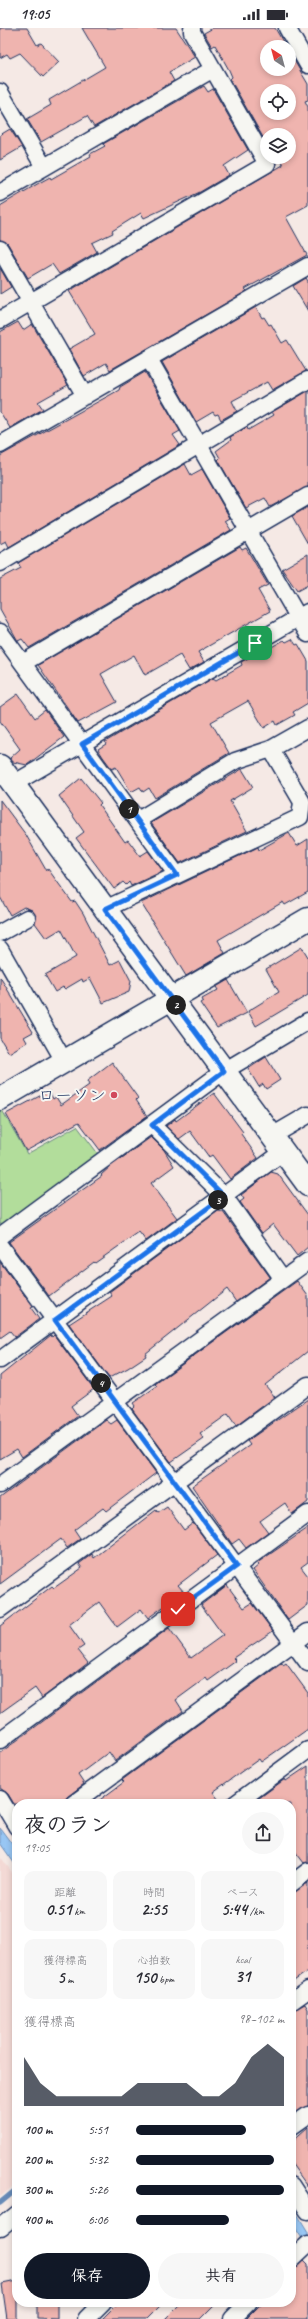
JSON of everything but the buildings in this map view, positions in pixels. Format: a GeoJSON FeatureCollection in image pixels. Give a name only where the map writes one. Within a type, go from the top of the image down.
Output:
{"type":"FeatureCollection","features":[{"type":"Feature","properties":{"kind":"street"},"geometry":{"type":"LineString","coordinates":[[0,320],[267,164],[192,32],[192,28]]}},
{"type":"Feature","properties":{"kind":"street"},"geometry":{"type":"LineString","coordinates":[[287,28],[308,65]]}},
{"type":"Feature","properties":{"kind":"street"},"geometry":{"type":"LineString","coordinates":[[0,193],[213,69]]}},
{"type":"Feature","properties":{"kind":"street"},"geometry":{"type":"LineString","coordinates":[[0,92],[44,167]]}},
{"type":"Feature","properties":{"kind":"street"},"geometry":{"type":"LineString","coordinates":[[0,249],[85,396]]}},
{"type":"Feature","properties":{"kind":"street"},"geometry":{"type":"LineString","coordinates":[[0,445],[308,266]]}},
{"type":"Feature","properties":{"kind":"street"},"geometry":{"type":"LineString","coordinates":[[149,359],[248,531],[303,615],[308,634]]}},
{"type":"Feature","properties":{"kind":"street"},"geometry":{"type":"LineString","coordinates":[[0,563],[308,380]]}},
{"type":"Feature","properties":{"kind":"street"},"geometry":{"type":"LineString","coordinates":[[23,663],[308,496]]}},
{"type":"Feature","properties":{"kind":"street"},"geometry":{"type":"LineString","coordinates":[[303,615],[82,744],[4,773],[308,1185]]}},
{"type":"Feature","properties":{"kind":"street"},"geometry":{"type":"LineString","coordinates":[[0,632],[177,875]]}},
{"type":"Feature","properties":{"kind":"street"},"geometry":{"type":"LineString","coordinates":[[138,820],[235,761],[271,749],[308,728]]}},
{"type":"Feature","properties":{"kind":"street"},"geometry":{"type":"LineString","coordinates":[[105,909],[300,817],[302,802],[271,749]]}},
{"type":"Feature","properties":{"kind":"street"},"geometry":{"type":"LineString","coordinates":[[0,933],[27,918]]}},
{"type":"Feature","properties":{"kind":"street"},"geometry":{"type":"LineString","coordinates":[[0,1098],[308,920]]}},
{"type":"Feature","properties":{"kind":"street"},"geometry":{"type":"LineString","coordinates":[[0,949],[64,1061]]}},
{"type":"Feature","properties":{"kind":"street"},"geometry":{"type":"LineString","coordinates":[[0,1236],[224,1071],[308,1021]]}},
{"type":"Feature","properties":{"kind":"street"},"geometry":{"type":"LineString","coordinates":[[0,1360],[224,1196],[308,1115]]}},
{"type":"Feature","properties":{"kind":"street"},"geometry":{"type":"LineString","coordinates":[[152,1125],[224,1196],[283,1279]]}},
{"type":"Feature","properties":{"kind":"street"},"geometry":{"type":"LineString","coordinates":[[0,1246],[308,1663]]}},
{"type":"Feature","properties":{"kind":"street"},"geometry":{"type":"LineString","coordinates":[[0,1485],[308,1261]]}},
{"type":"Feature","properties":{"kind":"street"},"geometry":{"type":"LineString","coordinates":[[0,1609],[308,1385]]}},
{"type":"Feature","properties":{"kind":"street"},"geometry":{"type":"LineString","coordinates":[[0,1740],[308,1514]]}},
{"type":"Feature","properties":{"kind":"street"},"geometry":{"type":"LineString","coordinates":[[80,1799],[308,1632]]}},
{"type":"Feature","properties":{"kind":"street"},"geometry":{"type":"LineString","coordinates":[[242,1799],[308,1750]]}},
{"type":"Feature","properties":{"kind":"street"},"geometry":{"type":"LineString","coordinates":[[0,1799],[12,1819]]}},
{"type":"Feature","properties":{"kind":"street"},"geometry":{"type":"LineString","coordinates":[[296,1880],[308,1871]]}},
{"type":"Feature","properties":{"kind":"street"},"geometry":{"type":"LineString","coordinates":[[296,1998],[308,1990]]}},
{"type":"Feature","properties":{"kind":"street"},"geometry":{"type":"LineString","coordinates":[[296,2124],[308,2115]]}},
{"type":"Feature","properties":{"kind":"street"},"geometry":{"type":"LineString","coordinates":[[296,2193],[308,2211]]}},
{"type":"Feature","properties":{"kind":"street"},"geometry":{"type":"LineString","coordinates":[[0,2228],[12,2218]]}},
{"type":"Feature","properties":{"kind":"street"},"geometry":{"type":"LineString","coordinates":[[86,2319],[98,2307]]}},
{"type":"Feature","properties":{"kind":"street"},"geometry":{"type":"LineString","coordinates":[[232,2319],[244,2307]]}},
{"type":"Feature","properties":{"kind":"shaded area"},"geometry":{"type":"Polygon","coordinates":[[[0,1856],[12,1872],[12,2187],[0,2197],[0,1856]]]}},
{"type":"Feature","properties":{"kind":"green space"},"geometry":{"type":"Polygon","coordinates":[[[2,1110],[27,1154],[77,1126],[99,1155],[4,1224],[0,1224],[0,1111],[2,1110]]]}},
{"type":"Feature","properties":{"kind":"water"},"geometry":{"type":"Polygon","coordinates":[[[0,1828],[12,1844],[12,1860],[0,1843],[0,1828]]]}},
{"type":"Feature","properties":{"kind":"water"},"geometry":{"type":"Polygon","coordinates":[[[296,2212],[308,2232],[308,2248],[296,2229],[296,2212]]]}},
{"type":"Feature","properties":{"kind":"waterway"},"geometry":{"type":"LineString","coordinates":[[0,2203],[12,2193]]}},
{"type":"Feature","properties":{"kind":"place","name":"ローソン"},"geometry":{"type":"Point","coordinates":[114,1095]}},
{"type":"Feature","properties":{"kind":"route"},"geometry":{"type":"LineString","coordinates":[[178,1609],[237,1566],[55,1320],[224,1196],[152,1125],[224,1071],[105,909],[177,875],[82,744],[255,643]]}}]}
